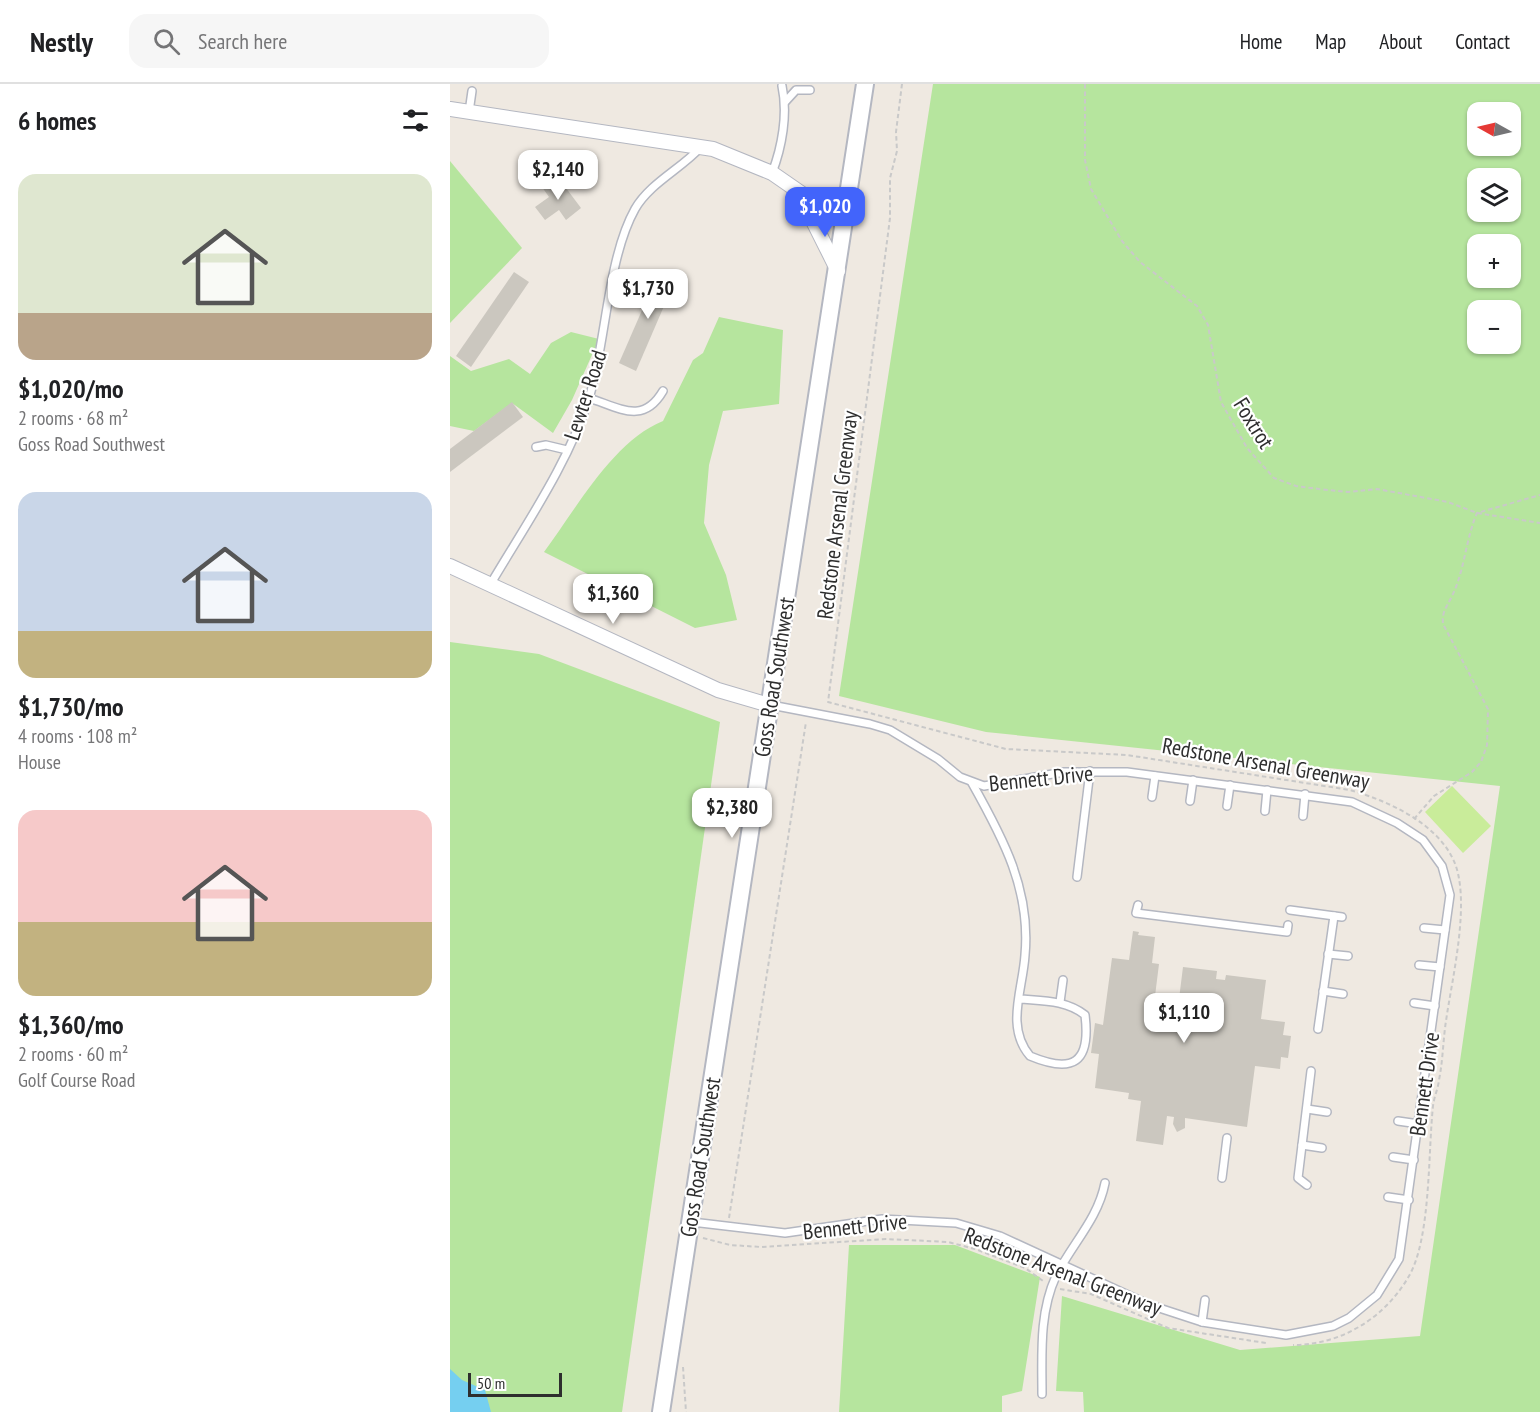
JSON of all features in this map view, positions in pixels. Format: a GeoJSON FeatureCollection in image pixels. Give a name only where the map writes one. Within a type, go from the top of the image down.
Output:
{"type":"FeatureCollection","features":[{"type":"Feature","properties":{"kind":"street","name":"Goss Road Southwest"},"geometry":{"type":"LineString","coordinates":[[661,1412],[865,84]]}},
{"type":"Feature","properties":{"kind":"street"},"geometry":{"type":"LineString","coordinates":[[450,109],[700,147],[745,160],[772,173],[799,193],[826,207],[846,210]]}},
{"type":"Feature","properties":{"kind":"street"},"geometry":{"type":"LineString","coordinates":[[799,193],[838,271]]}},
{"type":"Feature","properties":{"kind":"street"},"geometry":{"type":"LineString","coordinates":[[450,566],[718,690],[769,705]]}},
{"type":"Feature","properties":{"kind":"lane"},"geometry":{"type":"LineString","coordinates":[[772,173],[779,155],[785,102],[782,86]]}},
{"type":"Feature","properties":{"kind":"lane"},"geometry":{"type":"LineString","coordinates":[[785,102],[796,90],[810,90]]}},
{"type":"Feature","properties":{"kind":"lane"},"geometry":{"type":"LineString","coordinates":[[469,112],[472,91]]}},
{"type":"Feature","properties":{"kind":"lane","name":"Lewter Road"},"geometry":{"type":"LineString","coordinates":[[490,585],[567,450],[589,398],[599,363],[625,231],[636,208],[650,190],[690,159],[700,147]]}},
{"type":"Feature","properties":{"kind":"lane"},"geometry":{"type":"LineString","coordinates":[[589,398],[634,412],[643,412],[657,401],[663,391]]}},
{"type":"Feature","properties":{"kind":"lane"},"geometry":{"type":"LineString","coordinates":[[536,447],[546,445],[567,450]]}},
{"type":"Feature","properties":{"kind":"lane","name":"Bennett Drive"},"geometry":{"type":"LineString","coordinates":[[690,1222],[785,1233],[882,1219],[933,1220],[977,1228],[1063,1264],[1170,1314],[1202,1322],[1286,1335],[1314,1331],[1349,1318],[1377,1295],[1399,1259],[1409,1200],[1450,895],[1442,866],[1423,840],[1370,808],[1352,802],[1267,789],[1090,771],[1036,776],[984,786],[972,783],[890,730],[808,711],[769,705]]}},
{"type":"Feature","properties":{"kind":"lane"},"geometry":{"type":"LineString","coordinates":[[1077,877],[1090,771]]}},
{"type":"Feature","properties":{"kind":"lane"},"geometry":{"type":"LineString","coordinates":[[1152,797],[1155,776]]}},
{"type":"Feature","properties":{"kind":"lane"},"geometry":{"type":"LineString","coordinates":[[1190,801],[1193,780]]}},
{"type":"Feature","properties":{"kind":"lane"},"geometry":{"type":"LineString","coordinates":[[972,783],[1006,846],[1022,892],[1026,953],[1015,1021],[1022,1047],[1030,1056],[1043,1061],[1070,1065],[1082,1055],[1087,1030],[1085,1015],[1075,1007],[1060,1002],[1020,999]]}},
{"type":"Feature","properties":{"kind":"lane"},"geometry":{"type":"LineString","coordinates":[[1227,806],[1230,785]]}},
{"type":"Feature","properties":{"kind":"lane"},"geometry":{"type":"LineString","coordinates":[[1265,811],[1267,789]]}},
{"type":"Feature","properties":{"kind":"lane"},"geometry":{"type":"LineString","coordinates":[[1303,816],[1305,794]]}},
{"type":"Feature","properties":{"kind":"lane"},"geometry":{"type":"LineString","coordinates":[[1138,904],[1136,913],[1173,918],[1212,919],[1287,932],[1288,925]]}},
{"type":"Feature","properties":{"kind":"lane"},"geometry":{"type":"LineString","coordinates":[[1173,918],[1175,910]]}},
{"type":"Feature","properties":{"kind":"lane"},"geometry":{"type":"LineString","coordinates":[[1290,910],[1342,917]]}},
{"type":"Feature","properties":{"kind":"lane"},"geometry":{"type":"LineString","coordinates":[[1318,1029],[1334,916]]}},
{"type":"Feature","properties":{"kind":"lane"},"geometry":{"type":"LineString","coordinates":[[1424,928],[1445,930]]}},
{"type":"Feature","properties":{"kind":"lane"},"geometry":{"type":"LineString","coordinates":[[1328,954],[1348,956]]}},
{"type":"Feature","properties":{"kind":"lane"},"geometry":{"type":"LineString","coordinates":[[1419,965],[1440,967]]}},
{"type":"Feature","properties":{"kind":"lane"},"geometry":{"type":"LineString","coordinates":[[1060,1002],[1064,980]]}},
{"type":"Feature","properties":{"kind":"lane"},"geometry":{"type":"LineString","coordinates":[[1323,991],[1343,994]]}},
{"type":"Feature","properties":{"kind":"lane"},"geometry":{"type":"LineString","coordinates":[[1414,1003],[1435,1005]]}},
{"type":"Feature","properties":{"kind":"lane"},"geometry":{"type":"LineString","coordinates":[[1307,1185],[1298,1178],[1311,1071]]}},
{"type":"Feature","properties":{"kind":"lane"},"geometry":{"type":"LineString","coordinates":[[1307,1108],[1327,1112]]}},
{"type":"Feature","properties":{"kind":"lane"},"geometry":{"type":"LineString","coordinates":[[1398,1121],[1419,1124]]}},
{"type":"Feature","properties":{"kind":"lane"},"geometry":{"type":"LineString","coordinates":[[1222,1178],[1227,1138]]}},
{"type":"Feature","properties":{"kind":"lane"},"geometry":{"type":"LineString","coordinates":[[1302,1145],[1322,1148]]}},
{"type":"Feature","properties":{"kind":"lane"},"geometry":{"type":"LineString","coordinates":[[1394,1157],[1414,1160]]}},
{"type":"Feature","properties":{"kind":"lane"},"geometry":{"type":"LineString","coordinates":[[1042,1394],[1042,1338],[1047,1300],[1063,1264],[1092,1220],[1106,1183]]}},
{"type":"Feature","properties":{"kind":"lane"},"geometry":{"type":"LineString","coordinates":[[1388,1197],[1409,1200]]}},
{"type":"Feature","properties":{"kind":"lane"},"geometry":{"type":"LineString","coordinates":[[1202,1322],[1205,1300]]}},
{"type":"Feature","properties":{"kind":"path","name":"Redstone Arsenal Greenway"},"geometry":{"type":"LineString","coordinates":[[902,84],[896,132],[897,152],[890,178],[890,218],[883,277],[828,702],[1006,749],[1127,755],[1336,787],[1383,801],[1414,819],[1429,830],[1452,857],[1461,891],[1457,946],[1442,1060],[1433,1105],[1420,1246],[1409,1276],[1377,1313],[1358,1327],[1326,1342],[1284,1345]]}},
{"type":"Feature","properties":{"kind":"path","name":"Foxtrot"},"geometry":{"type":"LineString","coordinates":[[1085,84],[1085,160],[1091,189],[1122,241],[1140,262],[1197,306],[1208,325],[1221,402],[1247,448],[1274,478],[1296,486],[1348,492],[1377,489],[1448,502],[1477,513],[1540,524]]}},
{"type":"Feature","properties":{"kind":"path"},"geometry":{"type":"LineString","coordinates":[[1414,819],[1434,795],[1472,772],[1481,762],[1487,745],[1488,709],[1443,624],[1442,613],[1463,572],[1467,546],[1477,513],[1540,495]]}},
{"type":"Feature","properties":{"kind":"path"},"geometry":{"type":"LineString","coordinates":[[726,1245],[808,711]]}},
{"type":"Feature","properties":{"kind":"path","name":"Redstone Arsenal Greenway"},"geometry":{"type":"LineString","coordinates":[[698,1238],[726,1245],[787,1246],[893,1239],[948,1242],[975,1249],[1025,1268],[1053,1286],[1067,1291],[1091,1294],[1168,1328],[1272,1344]]}},
{"type":"Feature","properties":{"kind":"path"},"geometry":{"type":"LineString","coordinates":[[683,1362],[686,1412]]}},
{"type":"Feature","properties":{"kind":"green space"},"geometry":{"type":"Polygon","coordinates":[[[933,84],[1540,84],[1540,1412],[1084,1412],[1083,1392],[1056,1391],[1062,1296],[1240,1350],[1420,1336],[1500,786],[986,732],[839,696],[933,84]]]}},
{"type":"Feature","properties":{"kind":"green space"},"geometry":{"type":"Polygon","coordinates":[[[450,161],[522,248],[450,323],[450,161]]]}},
{"type":"Feature","properties":{"kind":"green space"},"geometry":{"type":"Polygon","coordinates":[[[719,317],[783,330],[779,404],[723,411],[709,465],[704,523],[726,575],[737,620],[695,628],[544,552],[612,460],[645,431],[663,421],[693,360],[703,353],[719,317]]]}},
{"type":"Feature","properties":{"kind":"green space"},"geometry":{"type":"Polygon","coordinates":[[[571,332],[599,339],[572,400],[553,433],[512,403],[474,431],[450,426],[450,356],[471,371],[509,359],[530,374],[551,343],[571,332]]]}},
{"type":"Feature","properties":{"kind":"green space"},"geometry":{"type":"Polygon","coordinates":[[[450,642],[539,654],[720,722],[622,1412],[450,1412],[450,642]]]}},
{"type":"Feature","properties":{"kind":"green space"},"geometry":{"type":"Polygon","coordinates":[[[1452,786],[1491,826],[1463,853],[1425,812],[1452,786]]]}},
{"type":"Feature","properties":{"kind":"green space"},"geometry":{"type":"Polygon","coordinates":[[[849,1245],[955,1245],[1040,1277],[1022,1391],[1002,1396],[1002,1412],[839,1412],[849,1245]]]}},
{"type":"Feature","properties":{"kind":"water"},"geometry":{"type":"Polygon","coordinates":[[[450,1369],[462,1380],[485,1390],[491,1412],[450,1412],[450,1369]]]}},
{"type":"Feature","properties":{"kind":"building"},"geometry":{"type":"Polygon","coordinates":[[[557,176],[581,208],[566,220],[559,210],[545,220],[535,207],[549,197],[542,187],[557,176]]]}},
{"type":"Feature","properties":{"kind":"building"},"geometry":{"type":"Polygon","coordinates":[[[660,269],[677,276],[636,371],[619,363],[660,269]]]}},
{"type":"Feature","properties":{"kind":"building"},"geometry":{"type":"Polygon","coordinates":[[[514,272],[529,282],[471,367],[456,356],[514,272]]]}},
{"type":"Feature","properties":{"kind":"building"},"geometry":{"type":"Polygon","coordinates":[[[512,402],[523,417],[450,472],[450,449],[512,402]]]}},
{"type":"Feature","properties":{"kind":"building"},"geometry":{"type":"Polygon","coordinates":[[[1133,931],[1139,932],[1138,935],[1155,937],[1152,963],[1159,964],[1154,1004],[1178,1007],[1183,967],[1217,971],[1216,979],[1225,980],[1226,975],[1266,980],[1261,1019],[1285,1022],[1283,1035],[1291,1036],[1288,1058],[1281,1057],[1280,1069],[1255,1066],[1247,1127],[1185,1118],[1185,1128],[1177,1132],[1173,1124],[1174,1117],[1167,1116],[1163,1145],[1136,1141],[1141,1101],[1128,1099],[1129,1093],[1095,1088],[1099,1054],[1091,1053],[1095,1023],[1103,1025],[1112,958],[1129,960],[1133,931]]]}}]}
